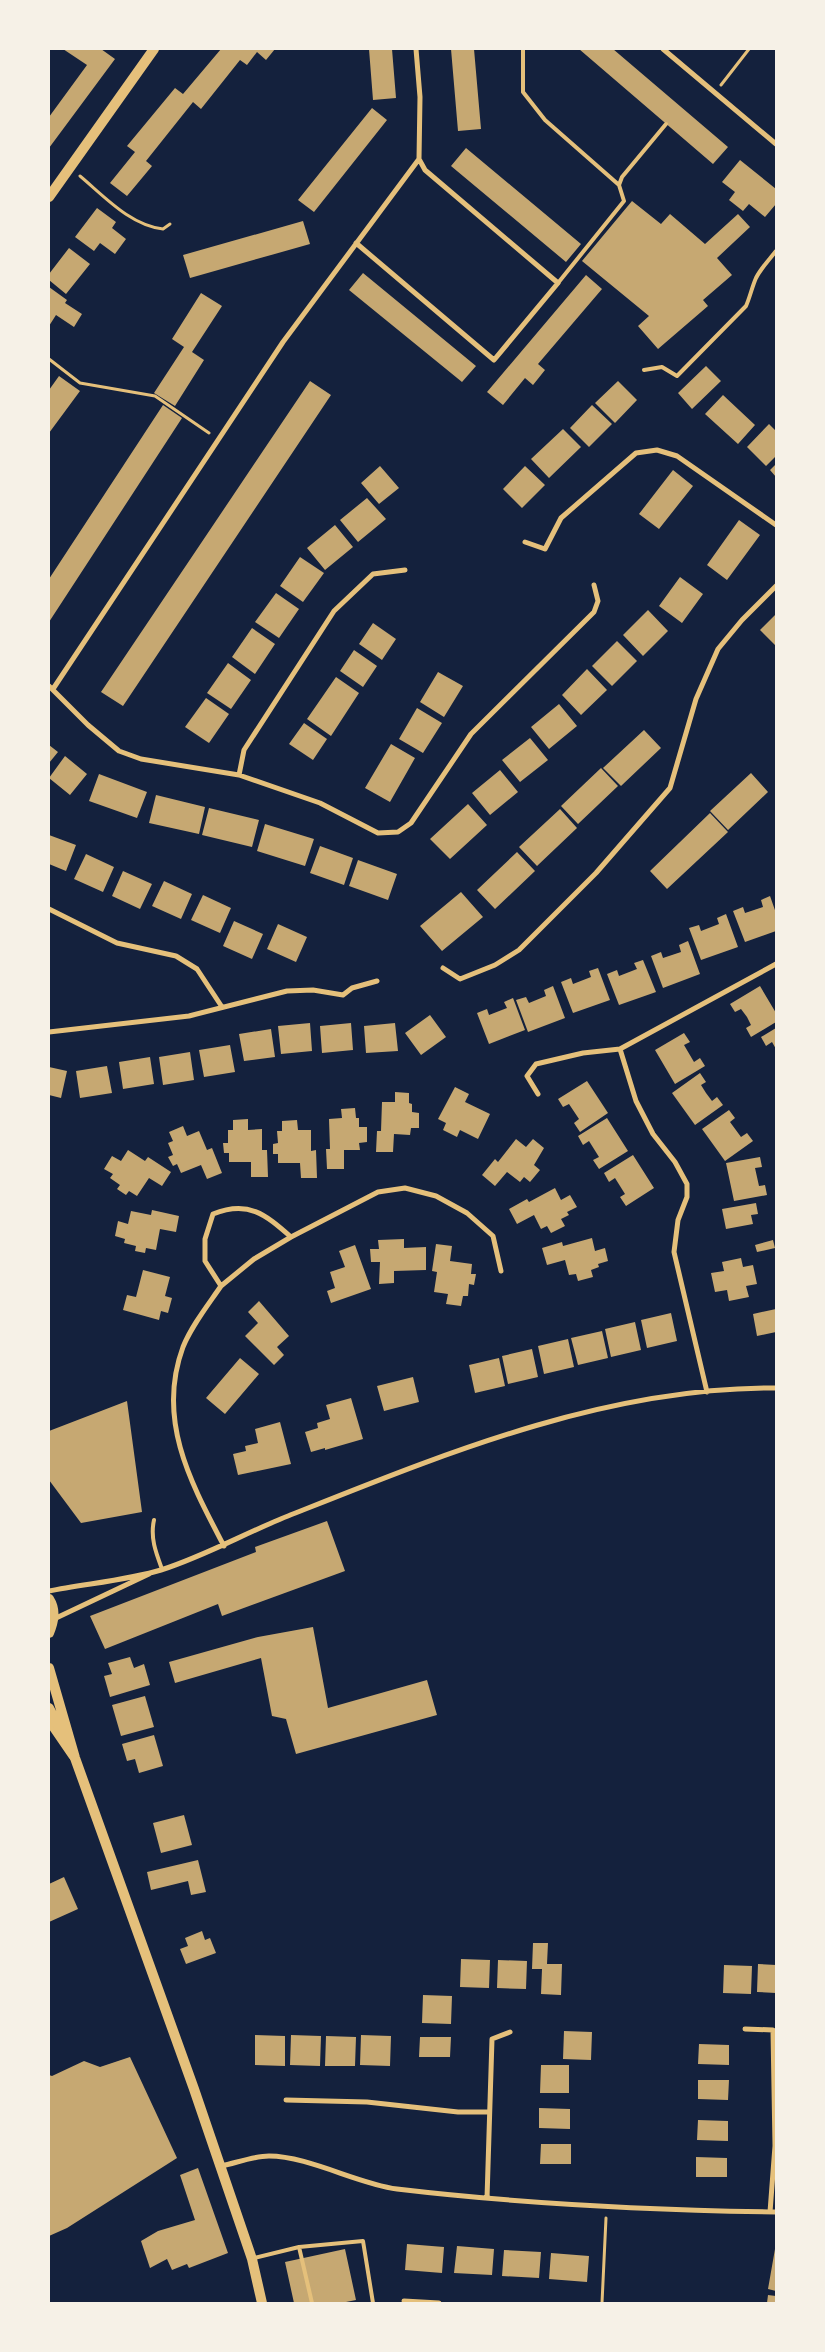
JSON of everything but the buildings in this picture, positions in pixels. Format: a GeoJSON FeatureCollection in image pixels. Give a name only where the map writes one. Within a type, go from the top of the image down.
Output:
{"type":"FeatureCollection","features":[{"type":"Feature","properties":{"kind":"main road"},"geometry":{"type":"LineString","coordinates":[[49,197],[154,49]]}},
{"type":"Feature","properties":{"kind":"main road"},"geometry":{"type":"LineString","coordinates":[[49,1599],[52,1604],[54,1619],[49,1633]]}},
{"type":"Feature","properties":{"kind":"main road"},"geometry":{"type":"LineString","coordinates":[[49,1668],[74,1758],[194,2089],[252,2259],[262,2303]]}},
{"type":"Feature","properties":{"kind":"main road"},"geometry":{"type":"LineString","coordinates":[[49,1708],[74,1758]]}},
{"type":"Feature","properties":{"kind":"street"},"geometry":{"type":"LineString","coordinates":[[356,243],[494,360],[558,283],[425,170],[419,159],[420,97],[416,49]]}},
{"type":"Feature","properties":{"kind":"street"},"geometry":{"type":"LineString","coordinates":[[662,49],[776,144]]}},
{"type":"Feature","properties":{"kind":"street"},"geometry":{"type":"LineString","coordinates":[[419,159],[283,342],[51,688],[88,725],[119,751],[141,759],[240,775],[320,803],[378,833],[398,832],[411,823],[471,734],[594,612],[598,601],[594,585]]}},
{"type":"Feature","properties":{"kind":"street"},"geometry":{"type":"LineString","coordinates":[[525,542],[545,549],[561,518],[636,453],[657,450],[677,456],[776,525]]}},
{"type":"Feature","properties":{"kind":"street"},"geometry":{"type":"LineString","coordinates":[[240,775],[244,750],[334,611],[373,574],[405,570]]}},
{"type":"Feature","properties":{"kind":"street"},"geometry":{"type":"LineString","coordinates":[[443,968],[460,979],[495,965],[519,950],[596,873],[670,788],[696,699],[718,649],[742,620],[776,586]]}},
{"type":"Feature","properties":{"kind":"street"},"geometry":{"type":"LineString","coordinates":[[49,909],[117,943],[176,956],[197,969],[222,1007]]}},
{"type":"Feature","properties":{"kind":"street"},"geometry":{"type":"LineString","coordinates":[[538,1094],[527,1076],[536,1064],[583,1053],[620,1049],[776,964]]}},
{"type":"Feature","properties":{"kind":"street"},"geometry":{"type":"LineString","coordinates":[[49,1032],[189,1016],[287,991],[313,990],[343,995],[352,988],[378,980]]}},
{"type":"Feature","properties":{"kind":"street"},"geometry":{"type":"LineString","coordinates":[[620,1049],[636,1101],[653,1134],[675,1162],[687,1184],[687,1197],[678,1220],[674,1252],[707,1392]]}},
{"type":"Feature","properties":{"kind":"street"},"geometry":{"type":"LineString","coordinates":[[224,1546],[194,1489],[176,1434],[174,1403],[177,1374],[183,1347],[221,1286],[254,1259],[291,1237],[378,1192],[405,1188],[436,1196],[467,1213],[493,1236],[501,1271]]}},
{"type":"Feature","properties":{"kind":"street"},"geometry":{"type":"LineString","coordinates":[[221,1286],[205,1262],[205,1239],[212,1214],[228,1208],[248,1208],[269,1218],[291,1237]]}},
{"type":"Feature","properties":{"kind":"street"},"geometry":{"type":"LineString","coordinates":[[54,1619],[159,1570],[224,1546],[286,1517],[461,1449],[543,1423],[624,1404],[707,1392],[776,1388]]}},
{"type":"Feature","properties":{"kind":"street"},"geometry":{"type":"LineString","coordinates":[[49,1591],[159,1570]]}},
{"type":"Feature","properties":{"kind":"street"},"geometry":{"type":"LineString","coordinates":[[49,1721],[74,1758]]}},
{"type":"Feature","properties":{"kind":"street"},"geometry":{"type":"LineString","coordinates":[[220,2167],[268,2156],[298,2161],[394,2188],[487,2198],[606,2207],[773,2212],[776,2146],[773,2030],[745,2029]]}},
{"type":"Feature","properties":{"kind":"street"},"geometry":{"type":"LineString","coordinates":[[487,2198],[488,2112],[492,2040],[510,2032]]}},
{"type":"Feature","properties":{"kind":"street"},"geometry":{"type":"LineString","coordinates":[[286,2100],[367,2102],[458,2112],[488,2112]]}},
{"type":"Feature","properties":{"kind":"street"},"geometry":{"type":"LineString","coordinates":[[404,2301],[440,2303]]}},
{"type":"Feature","properties":{"kind":"lane"},"geometry":{"type":"LineString","coordinates":[[523,49],[523,92],[545,120],[619,185],[624,201],[558,283]]}},
{"type":"Feature","properties":{"kind":"lane"},"geometry":{"type":"LineString","coordinates":[[619,185],[622,176],[666,124]]}},
{"type":"Feature","properties":{"kind":"lane"},"geometry":{"type":"LineString","coordinates":[[644,370],[662,367],[677,376],[746,306],[755,280],[763,266],[776,251]]}},
{"type":"Feature","properties":{"kind":"lane"},"geometry":{"type":"LineString","coordinates":[[154,1520],[152,1533],[159,1570]]}},
{"type":"Feature","properties":{"kind":"lane"},"geometry":{"type":"LineString","coordinates":[[252,2259],[299,2247],[363,2241],[374,2303]]}},
{"type":"Feature","properties":{"kind":"lane"},"geometry":{"type":"LineString","coordinates":[[299,2247],[312,2303]]}},
{"type":"Feature","properties":{"kind":"path"},"geometry":{"type":"LineString","coordinates":[[714,93],[749,49]]}},
{"type":"Feature","properties":{"kind":"path"},"geometry":{"type":"LineString","coordinates":[[69,168],[135,220],[149,227],[164,229],[170,224]]}},
{"type":"Feature","properties":{"kind":"path"},"geometry":{"type":"LineString","coordinates":[[49,359],[80,383],[155,396],[218,439]]}},
{"type":"Feature","properties":{"kind":"path"},"geometry":{"type":"LineString","coordinates":[[602,2303],[606,2207]]}}]}
